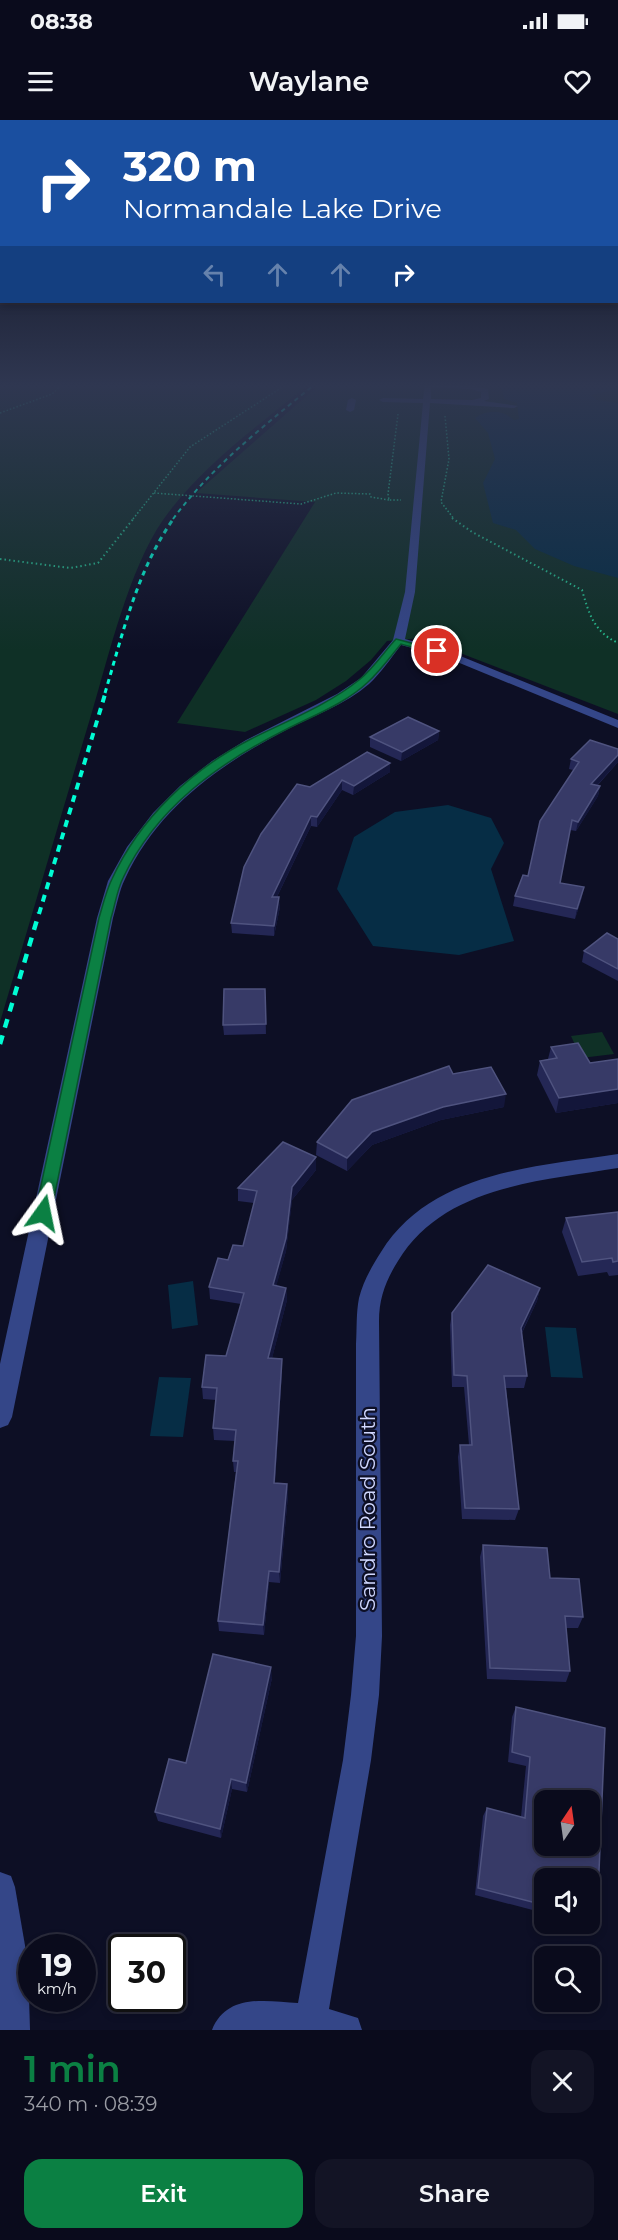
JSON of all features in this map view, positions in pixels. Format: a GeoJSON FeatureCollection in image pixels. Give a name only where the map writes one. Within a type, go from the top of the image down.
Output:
{"type":"FeatureCollection","features":[{"type":"Feature","properties":{"kind":"street"},"geometry":{"type":"LineString","coordinates":[[0,1417],[105,918],[116,881],[134,847],[158,816],[185,789],[217,764],[251,743],[341,697],[364,681],[399,641],[410,592],[420,473]]}},
{"type":"Feature","properties":{"kind":"street"},"geometry":{"type":"LineString","coordinates":[[399,641],[449,655],[618,724]]}},
{"type":"Feature","properties":{"kind":"street","name":"Sandro Road South"},"geometry":{"type":"LineString","coordinates":[[311,2020],[357,1760],[365,1695],[369,1636],[366,1344],[370,1296],[389,1253],[418,1220],[456,1196],[501,1181],[618,1161]]}},
{"type":"Feature","properties":{"kind":"street"},"geometry":{"type":"LineString","coordinates":[[0,1887],[12,1963],[14,2030]]}},
{"type":"Feature","properties":{"kind":"street"},"geometry":{"type":"LineString","coordinates":[[228,2030],[250,2016],[311,2020],[346,2030]]}},
{"type":"Feature","properties":{"kind":"path"},"geometry":{"type":"LineString","coordinates":[[0,559],[70,568],[98,563],[170,473]]}},
{"type":"Feature","properties":{"kind":"path"},"geometry":{"type":"LineString","coordinates":[[389,500],[392,473]]}},
{"type":"Feature","properties":{"kind":"path"},"geometry":{"type":"LineString","coordinates":[[446,473],[441,502],[452,518],[472,532],[582,590],[593,626],[599,633],[618,643]]}},
{"type":"Feature","properties":{"kind":"path"},"geometry":{"type":"LineString","coordinates":[[154,493],[302,504],[336,493],[370,494],[371,497],[406,500]]}},
{"type":"Feature","properties":{"kind":"green space"},"geometry":{"type":"Polygon","coordinates":[[[0,473],[203,473],[163,520],[151,540],[130,587],[0,1022],[0,473]]]}},
{"type":"Feature","properties":{"kind":"green space"},"geometry":{"type":"Polygon","coordinates":[[[219,473],[618,473],[618,714],[421,638],[387,641],[371,660],[346,681],[316,700],[245,732],[177,723],[315,502],[196,493],[219,473]]]}},
{"type":"Feature","properties":{"kind":"green space"},"geometry":{"type":"Polygon","coordinates":[[[602,1032],[614,1054],[581,1058],[571,1036],[602,1032]]]}},
{"type":"Feature","properties":{"kind":"water"},"geometry":{"type":"Polygon","coordinates":[[[488,473],[618,473],[618,578],[574,566],[535,549],[516,530],[493,523],[483,483],[488,473]]]}},
{"type":"Feature","properties":{"kind":"water"},"geometry":{"type":"Polygon","coordinates":[[[448,805],[491,818],[504,843],[491,869],[514,941],[459,955],[373,946],[337,889],[354,837],[395,812],[448,805]]]}},
{"type":"Feature","properties":{"kind":"water"},"geometry":{"type":"Polygon","coordinates":[[[193,1281],[198,1325],[172,1329],[168,1285],[193,1281]]]}},
{"type":"Feature","properties":{"kind":"water"},"geometry":{"type":"Polygon","coordinates":[[[545,1327],[576,1328],[583,1378],[551,1377],[545,1327]]]}},
{"type":"Feature","properties":{"kind":"water"},"geometry":{"type":"Polygon","coordinates":[[[159,1377],[191,1378],[183,1437],[150,1436],[159,1377]]]}},
{"type":"Feature","properties":{"kind":"building"},"geometry":{"type":"Polygon","coordinates":[[[408,717],[439,731],[402,752],[370,737],[408,717]]]}},
{"type":"Feature","properties":{"kind":"building"},"geometry":{"type":"Polygon","coordinates":[[[590,740],[618,749],[618,755],[591,784],[600,786],[578,822],[572,820],[560,883],[584,887],[577,909],[515,896],[523,875],[528,876],[540,821],[579,762],[571,759],[590,740]]]}},
{"type":"Feature","properties":{"kind":"building"},"geometry":{"type":"Polygon","coordinates":[[[367,752],[390,763],[354,786],[342,780],[317,817],[311,816],[272,897],[279,897],[274,926],[231,923],[244,867],[261,834],[297,784],[310,787],[367,752]]]}},
{"type":"Feature","properties":{"kind":"building"},"geometry":{"type":"Polygon","coordinates":[[[607,933],[618,939],[618,969],[584,951],[607,933]]]}},
{"type":"Feature","properties":{"kind":"building"},"geometry":{"type":"Polygon","coordinates":[[[224,989],[265,989],[266,1024],[223,1025],[224,989]]]}},
{"type":"Feature","properties":{"kind":"building"},"geometry":{"type":"Polygon","coordinates":[[[578,1043],[590,1063],[618,1059],[618,1089],[559,1098],[540,1061],[557,1058],[551,1047],[578,1043]]]}},
{"type":"Feature","properties":{"kind":"building"},"geometry":{"type":"Polygon","coordinates":[[[449,1066],[453,1074],[491,1067],[506,1094],[443,1107],[372,1132],[347,1158],[317,1142],[352,1100],[449,1066]]]}},
{"type":"Feature","properties":{"kind":"building"},"geometry":{"type":"Polygon","coordinates":[[[283,1142],[316,1157],[292,1187],[286,1238],[273,1285],[286,1288],[268,1358],[282,1359],[274,1483],[287,1484],[279,1572],[269,1571],[263,1625],[218,1621],[238,1461],[233,1461],[236,1430],[213,1428],[217,1388],[202,1387],[206,1355],[226,1356],[244,1293],[209,1287],[218,1258],[228,1260],[233,1245],[243,1246],[257,1191],[238,1188],[283,1142]]]}},
{"type":"Feature","properties":{"kind":"building"},"geometry":{"type":"Polygon","coordinates":[[[618,1212],[618,1261],[613,1262],[612,1258],[582,1262],[566,1218],[618,1212]]]}},
{"type":"Feature","properties":{"kind":"building"},"geometry":{"type":"Polygon","coordinates":[[[488,1265],[540,1288],[521,1328],[527,1376],[504,1376],[519,1509],[465,1508],[460,1445],[472,1445],[467,1376],[454,1375],[452,1313],[488,1265]]]}},
{"type":"Feature","properties":{"kind":"building"},"geometry":{"type":"Polygon","coordinates":[[[483,1545],[547,1548],[550,1578],[579,1579],[583,1617],[565,1616],[570,1671],[490,1668],[483,1545]]]}},
{"type":"Feature","properties":{"kind":"building"},"geometry":{"type":"Polygon","coordinates":[[[213,1654],[271,1667],[246,1783],[231,1779],[220,1829],[155,1812],[169,1759],[186,1763],[213,1654]]]}},
{"type":"Feature","properties":{"kind":"building"},"geometry":{"type":"Polygon","coordinates":[[[516,1707],[605,1728],[600,1847],[600,1790],[534,1790],[534,1856],[600,1856],[599,1868],[534,1868],[534,1902],[478,1888],[487,1808],[525,1818],[530,1757],[512,1752],[516,1707]]]}},
{"type":"Feature","properties":{"kind":"railway"},"geometry":{"type":"LineString","coordinates":[[173,519],[212,473]]}},
{"type":"Feature","properties":{"kind":"railway"},"geometry":{"type":"LineString","coordinates":[[105,693],[132,602],[150,559],[174,518]]}},
{"type":"Feature","properties":{"kind":"railway"},"geometry":{"type":"LineString","coordinates":[[39,914],[106,691]]}},
{"type":"Feature","properties":{"kind":"railway"},"geometry":{"type":"LineString","coordinates":[[0,1044],[39,913]]}},
{"type":"Feature","properties":{"kind":"route"},"geometry":{"type":"LineString","coordinates":[[43,1213],[105,918],[116,881],[134,847],[158,816],[185,789],[217,764],[251,743],[341,697],[364,681],[399,641],[437,651]]}}]}
